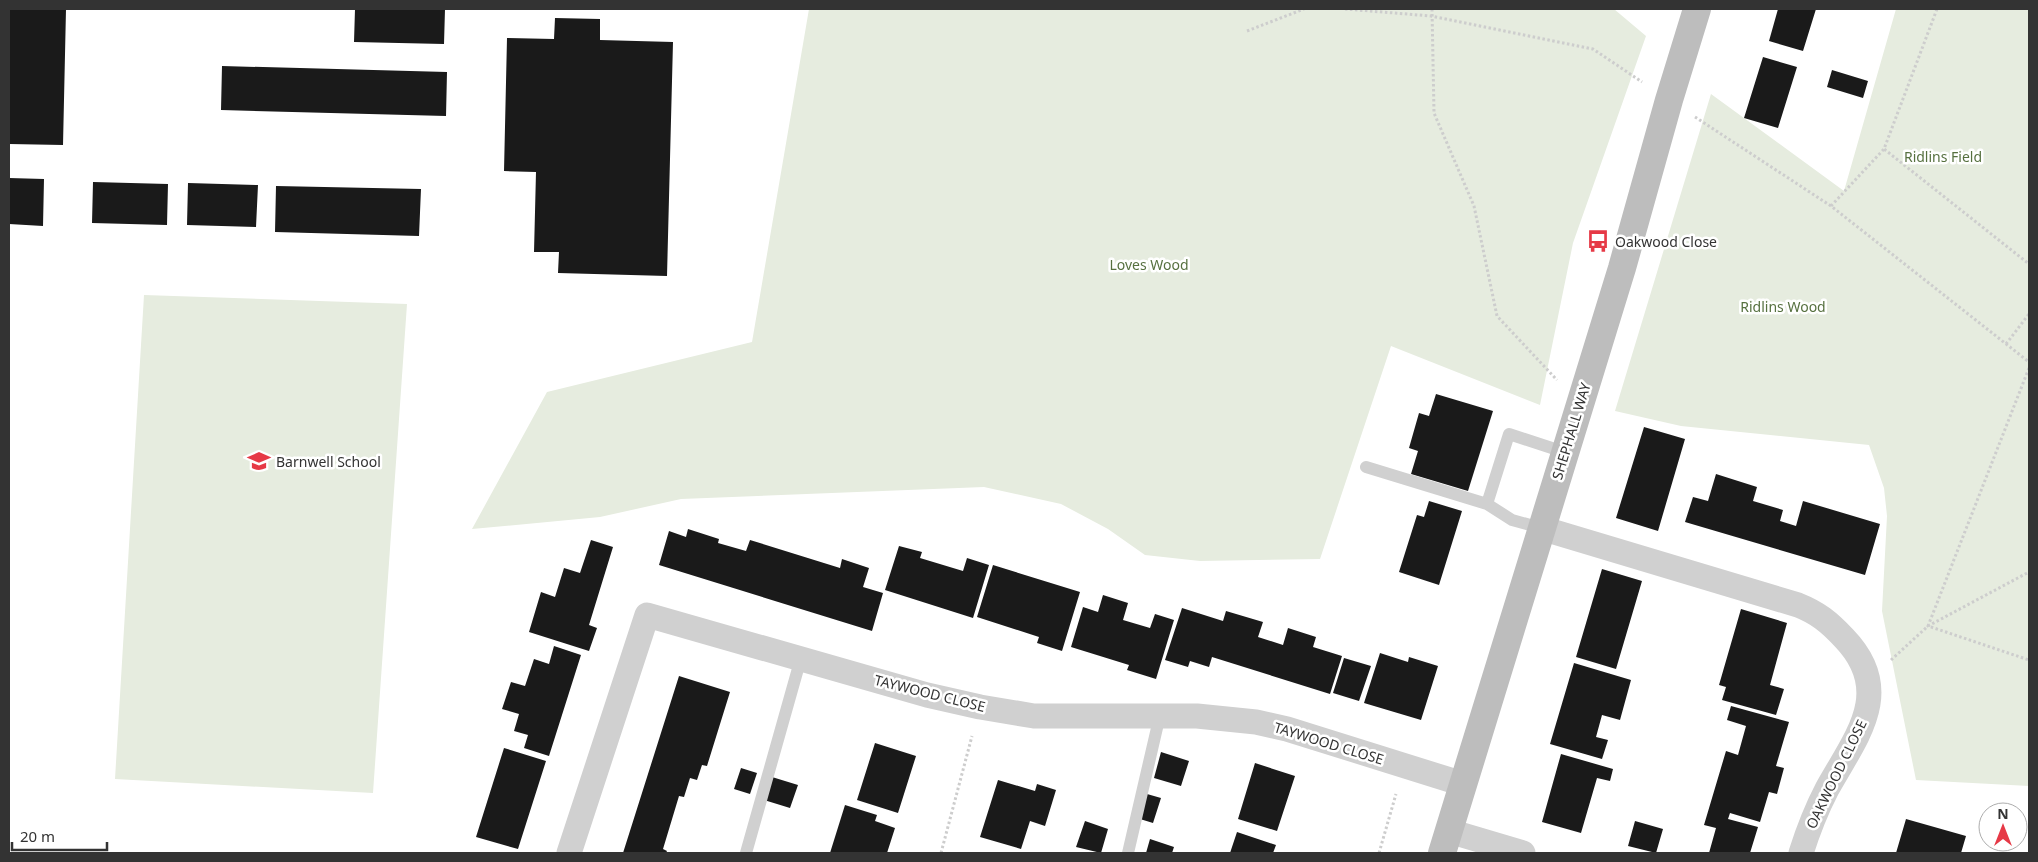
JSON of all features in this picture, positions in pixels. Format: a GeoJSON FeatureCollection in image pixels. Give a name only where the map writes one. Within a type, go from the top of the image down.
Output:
{"type":"FeatureCollection","features":[{"type":"Feature","properties":{"kind":"street","name":"SHEPHALL WAY"},"geometry":{"type":"LineString","coordinates":[[1446,842],[1564,452],[1622,268],[1669,100],[1697,9]]}},
{"type":"Feature","properties":{"kind":"street","name":"OAKWOOD CLOSE"},"geometry":{"type":"LineString","coordinates":[[1541,528],[1798,604],[1817,612],[1848,642],[1859,657],[1868,681],[1869,703],[1862,725],[1846,758],[1817,810],[1801,853]]}},
{"type":"Feature","properties":{"kind":"street","name":"TAYWOOD CLOSE"},"geometry":{"type":"LineString","coordinates":[[570,853],[646,614],[927,695],[980,707],[1034,716],[1160,714],[1256,722],[1288,729],[1463,784]]}},
{"type":"Feature","properties":{"kind":"street"},"geometry":{"type":"LineString","coordinates":[[1446,842],[1523,853]]}},
{"type":"Feature","properties":{"kind":"lane"},"geometry":{"type":"LineString","coordinates":[[1487,504],[1509,434],[1564,452]]}},
{"type":"Feature","properties":{"kind":"lane"},"geometry":{"type":"LineString","coordinates":[[1366,467],[1487,504],[1512,520],[1541,528]]}},
{"type":"Feature","properties":{"kind":"lane"},"geometry":{"type":"LineString","coordinates":[[746,853],[801,658]]}},
{"type":"Feature","properties":{"kind":"lane"},"geometry":{"type":"LineString","coordinates":[[1128,853],[1160,714]]}},
{"type":"Feature","properties":{"kind":"path"},"geometry":{"type":"LineString","coordinates":[[1247,31],[1304,9]]}},
{"type":"Feature","properties":{"kind":"path"},"geometry":{"type":"LineString","coordinates":[[1346,9],[1432,16],[1593,49],[1831,206],[2029,362]]}},
{"type":"Feature","properties":{"kind":"path"},"geometry":{"type":"LineString","coordinates":[[1432,9],[1434,113],[1474,206],[1497,316],[1579,404]]}},
{"type":"Feature","properties":{"kind":"path"},"geometry":{"type":"LineString","coordinates":[[1831,206],[1884,149],[1937,9]]}},
{"type":"Feature","properties":{"kind":"path"},"geometry":{"type":"LineString","coordinates":[[1884,149],[2029,264]]}},
{"type":"Feature","properties":{"kind":"path"},"geometry":{"type":"LineString","coordinates":[[2006,344],[2029,314]]}},
{"type":"Feature","properties":{"kind":"path"},"geometry":{"type":"LineString","coordinates":[[1928,626],[2029,368]]}},
{"type":"Feature","properties":{"kind":"path"},"geometry":{"type":"LineString","coordinates":[[1868,681],[1928,626],[2029,572]]}},
{"type":"Feature","properties":{"kind":"path"},"geometry":{"type":"LineString","coordinates":[[1928,626],[2029,660]]}},
{"type":"Feature","properties":{"kind":"path"},"geometry":{"type":"LineString","coordinates":[[941,853],[980,707]]}},
{"type":"Feature","properties":{"kind":"path"},"geometry":{"type":"LineString","coordinates":[[1379,853],[1404,766]]}},
{"type":"Feature","properties":{"kind":"green space","name":"Loves Wood"},"geometry":{"type":"Polygon","coordinates":[[[809,9],[1614,9],[1646,36],[1573,243],[1540,405],[1391,346],[1320,559],[1200,561],[1145,555],[1108,529],[1061,504],[984,487],[681,499],[600,517],[472,529],[547,392],[752,342],[809,9]]]}},
{"type":"Feature","properties":{"kind":"green space","name":"Ridlins Wood"},"geometry":{"type":"Polygon","coordinates":[[[1896,9],[2029,9],[2029,786],[1916,780],[1882,611],[1887,516],[1884,488],[1869,445],[1681,426],[1615,411],[1711,94],[1844,191],[1896,9]]]}},
{"type":"Feature","properties":{"kind":"green space"},"geometry":{"type":"Polygon","coordinates":[[[144,295],[407,304],[373,793],[115,779],[144,295]]]}},
{"type":"Feature","properties":{"kind":"building"},"geometry":{"type":"Polygon","coordinates":[[[9,9],[66,9],[63,145],[9,144],[9,9]]]}},
{"type":"Feature","properties":{"kind":"building"},"geometry":{"type":"Polygon","coordinates":[[[355,9],[445,9],[444,44],[354,42],[355,9]]]}},
{"type":"Feature","properties":{"kind":"building"},"geometry":{"type":"Polygon","coordinates":[[[1778,9],[1816,9],[1803,51],[1769,41],[1778,9]]]}},
{"type":"Feature","properties":{"kind":"building"},"geometry":{"type":"Polygon","coordinates":[[[555,18],[600,19],[600,40],[673,42],[667,276],[558,273],[559,252],[534,252],[536,172],[504,171],[507,38],[554,39],[555,18]]]}},
{"type":"Feature","properties":{"kind":"building"},"geometry":{"type":"Polygon","coordinates":[[[1763,57],[1797,67],[1778,128],[1744,118],[1763,57]]]}},
{"type":"Feature","properties":{"kind":"building"},"geometry":{"type":"Polygon","coordinates":[[[222,66],[447,72],[446,116],[221,110],[222,66]]]}},
{"type":"Feature","properties":{"kind":"building"},"geometry":{"type":"Polygon","coordinates":[[[1832,70],[1868,81],[1863,98],[1827,87],[1832,70]]]}},
{"type":"Feature","properties":{"kind":"building"},"geometry":{"type":"Polygon","coordinates":[[[9,178],[44,179],[43,226],[9,224],[9,178]]]}},
{"type":"Feature","properties":{"kind":"building"},"geometry":{"type":"Polygon","coordinates":[[[93,182],[168,184],[167,225],[92,223],[93,182]]]}},
{"type":"Feature","properties":{"kind":"building"},"geometry":{"type":"Polygon","coordinates":[[[188,183],[258,185],[256,227],[187,225],[188,183]]]}},
{"type":"Feature","properties":{"kind":"building"},"geometry":{"type":"Polygon","coordinates":[[[276,186],[421,189],[419,236],[275,232],[276,186]]]}},
{"type":"Feature","properties":{"kind":"building"},"geometry":{"type":"Polygon","coordinates":[[[1436,394],[1493,411],[1468,491],[1411,474],[1418,451],[1409,448],[1419,413],[1429,416],[1436,394]]]}},
{"type":"Feature","properties":{"kind":"building"},"geometry":{"type":"Polygon","coordinates":[[[1644,427],[1685,439],[1658,531],[1616,518],[1644,427]]]}},
{"type":"Feature","properties":{"kind":"building"},"geometry":{"type":"Polygon","coordinates":[[[1716,474],[1757,487],[1753,501],[1783,510],[1780,521],[1796,526],[1803,501],[1880,524],[1865,575],[1685,522],[1693,497],[1708,501],[1716,474]]]}},
{"type":"Feature","properties":{"kind":"building"},"geometry":{"type":"Polygon","coordinates":[[[1429,501],[1462,511],[1439,585],[1399,572],[1417,515],[1424,517],[1429,501]]]}},
{"type":"Feature","properties":{"kind":"building"},"geometry":{"type":"Polygon","coordinates":[[[688,529],[719,539],[718,543],[746,551],[750,540],[840,568],[842,559],[869,568],[863,587],[883,593],[872,631],[659,565],[669,531],[686,537],[688,529]]]}},
{"type":"Feature","properties":{"kind":"building"},"geometry":{"type":"Polygon","coordinates":[[[591,540],[613,547],[589,625],[597,628],[589,651],[529,632],[541,592],[555,597],[564,568],[580,573],[591,540]]]}},
{"type":"Feature","properties":{"kind":"building"},"geometry":{"type":"Polygon","coordinates":[[[899,546],[922,552],[920,558],[963,571],[967,558],[989,565],[973,618],[885,590],[899,546]]]}},
{"type":"Feature","properties":{"kind":"building"},"geometry":{"type":"Polygon","coordinates":[[[993,565],[1080,592],[1062,651],[1037,643],[1039,637],[977,617],[993,565]]]}},
{"type":"Feature","properties":{"kind":"building"},"geometry":{"type":"Polygon","coordinates":[[[1602,569],[1642,581],[1616,669],[1576,657],[1602,569]]]}},
{"type":"Feature","properties":{"kind":"building"},"geometry":{"type":"Polygon","coordinates":[[[1103,595],[1128,603],[1123,620],[1150,628],[1155,614],[1174,620],[1156,679],[1127,670],[1129,665],[1071,647],[1083,607],[1098,612],[1103,595]]]}},
{"type":"Feature","properties":{"kind":"building"},"geometry":{"type":"Polygon","coordinates":[[[1182,608],[1223,621],[1226,611],[1263,622],[1258,637],[1283,645],[1288,628],[1316,637],[1313,647],[1342,656],[1330,694],[1212,657],[1209,667],[1190,661],[1188,667],[1165,660],[1182,608]]]}},
{"type":"Feature","properties":{"kind":"building"},"geometry":{"type":"Polygon","coordinates":[[[1741,609],[1787,623],[1770,685],[1784,689],[1776,715],[1722,700],[1726,687],[1719,685],[1741,609]]]}},
{"type":"Feature","properties":{"kind":"building"},"geometry":{"type":"Polygon","coordinates":[[[554,646],[581,655],[549,756],[524,748],[528,735],[514,731],[519,714],[502,709],[511,682],[525,686],[534,659],[549,664],[554,646]]]}},
{"type":"Feature","properties":{"kind":"building"},"geometry":{"type":"Polygon","coordinates":[[[1380,653],[1408,662],[1409,657],[1438,666],[1421,720],[1364,703],[1380,653]]]}},
{"type":"Feature","properties":{"kind":"building"},"geometry":{"type":"Polygon","coordinates":[[[1344,658],[1371,666],[1359,701],[1333,693],[1344,658]]]}},
{"type":"Feature","properties":{"kind":"building"},"geometry":{"type":"Polygon","coordinates":[[[1574,663],[1631,680],[1620,720],[1602,715],[1596,737],[1608,740],[1602,759],[1550,744],[1574,663]]]}},
{"type":"Feature","properties":{"kind":"building"},"geometry":{"type":"Polygon","coordinates":[[[679,676],[730,692],[707,766],[702,765],[697,780],[690,778],[684,797],[679,796],[663,849],[667,851],[666,853],[623,853],[679,676]]]}},
{"type":"Feature","properties":{"kind":"building"},"geometry":{"type":"Polygon","coordinates":[[[1731,706],[1789,722],[1776,766],[1784,768],[1777,794],[1769,792],[1760,822],[1730,813],[1728,819],[1758,827],[1750,853],[1709,853],[1716,828],[1704,825],[1726,751],[1738,755],[1746,726],[1727,720],[1731,706]]]}},
{"type":"Feature","properties":{"kind":"building"},"geometry":{"type":"Polygon","coordinates":[[[875,743],[916,756],[898,813],[857,800],[875,743]]]}},
{"type":"Feature","properties":{"kind":"building"},"geometry":{"type":"Polygon","coordinates":[[[504,748],[546,761],[518,849],[476,837],[504,748]]]}},
{"type":"Feature","properties":{"kind":"building"},"geometry":{"type":"Polygon","coordinates":[[[1161,752],[1189,761],[1181,786],[1154,778],[1161,752]]]}},
{"type":"Feature","properties":{"kind":"building"},"geometry":{"type":"Polygon","coordinates":[[[1561,754],[1613,769],[1610,781],[1597,778],[1581,833],[1542,822],[1561,754]]]}},
{"type":"Feature","properties":{"kind":"building"},"geometry":{"type":"Polygon","coordinates":[[[1255,763],[1295,776],[1277,831],[1238,819],[1255,763]]]}},
{"type":"Feature","properties":{"kind":"building"},"geometry":{"type":"Polygon","coordinates":[[[741,768],[757,773],[750,794],[734,789],[741,768]]]}},
{"type":"Feature","properties":{"kind":"building"},"geometry":{"type":"Polygon","coordinates":[[[772,777],[798,785],[790,808],[764,800],[772,777]]]}},
{"type":"Feature","properties":{"kind":"building"},"geometry":{"type":"Polygon","coordinates":[[[998,780],[1035,791],[1037,784],[1056,790],[1045,826],[1030,821],[1021,849],[980,837],[998,780]]]}},
{"type":"Feature","properties":{"kind":"building"},"geometry":{"type":"Polygon","coordinates":[[[1147,794],[1161,798],[1153,823],[1140,819],[1147,794]]]}},
{"type":"Feature","properties":{"kind":"building"},"geometry":{"type":"Polygon","coordinates":[[[845,805],[877,815],[875,821],[895,828],[887,853],[830,853],[845,805]]]}},
{"type":"Feature","properties":{"kind":"building"},"geometry":{"type":"Polygon","coordinates":[[[1906,819],[1966,836],[1961,853],[1896,853],[1906,819]]]}},
{"type":"Feature","properties":{"kind":"building"},"geometry":{"type":"Polygon","coordinates":[[[1085,821],[1108,829],[1101,853],[1076,847],[1085,821]]]}},
{"type":"Feature","properties":{"kind":"building"},"geometry":{"type":"Polygon","coordinates":[[[1635,821],[1663,829],[1656,853],[1628,846],[1635,821]]]}},
{"type":"Feature","properties":{"kind":"building"},"geometry":{"type":"Polygon","coordinates":[[[1237,832],[1276,845],[1273,853],[1230,853],[1237,832]]]}},
{"type":"Feature","properties":{"kind":"building"},"geometry":{"type":"Polygon","coordinates":[[[1150,839],[1174,847],[1172,853],[1146,853],[1150,839]]]}},
{"type":"Feature","properties":{"kind":"place","name":"Oakwood Close"},"geometry":{"type":"Point","coordinates":[1598,241]}},
{"type":"Feature","properties":{"kind":"place","name":"Barnwell School"},"geometry":{"type":"Point","coordinates":[259,461]}},
{"type":"Feature","properties":{"kind":"park label","name":"Ridlins Field"},"geometry":{"type":"Point","coordinates":[1943,156]}}]}
